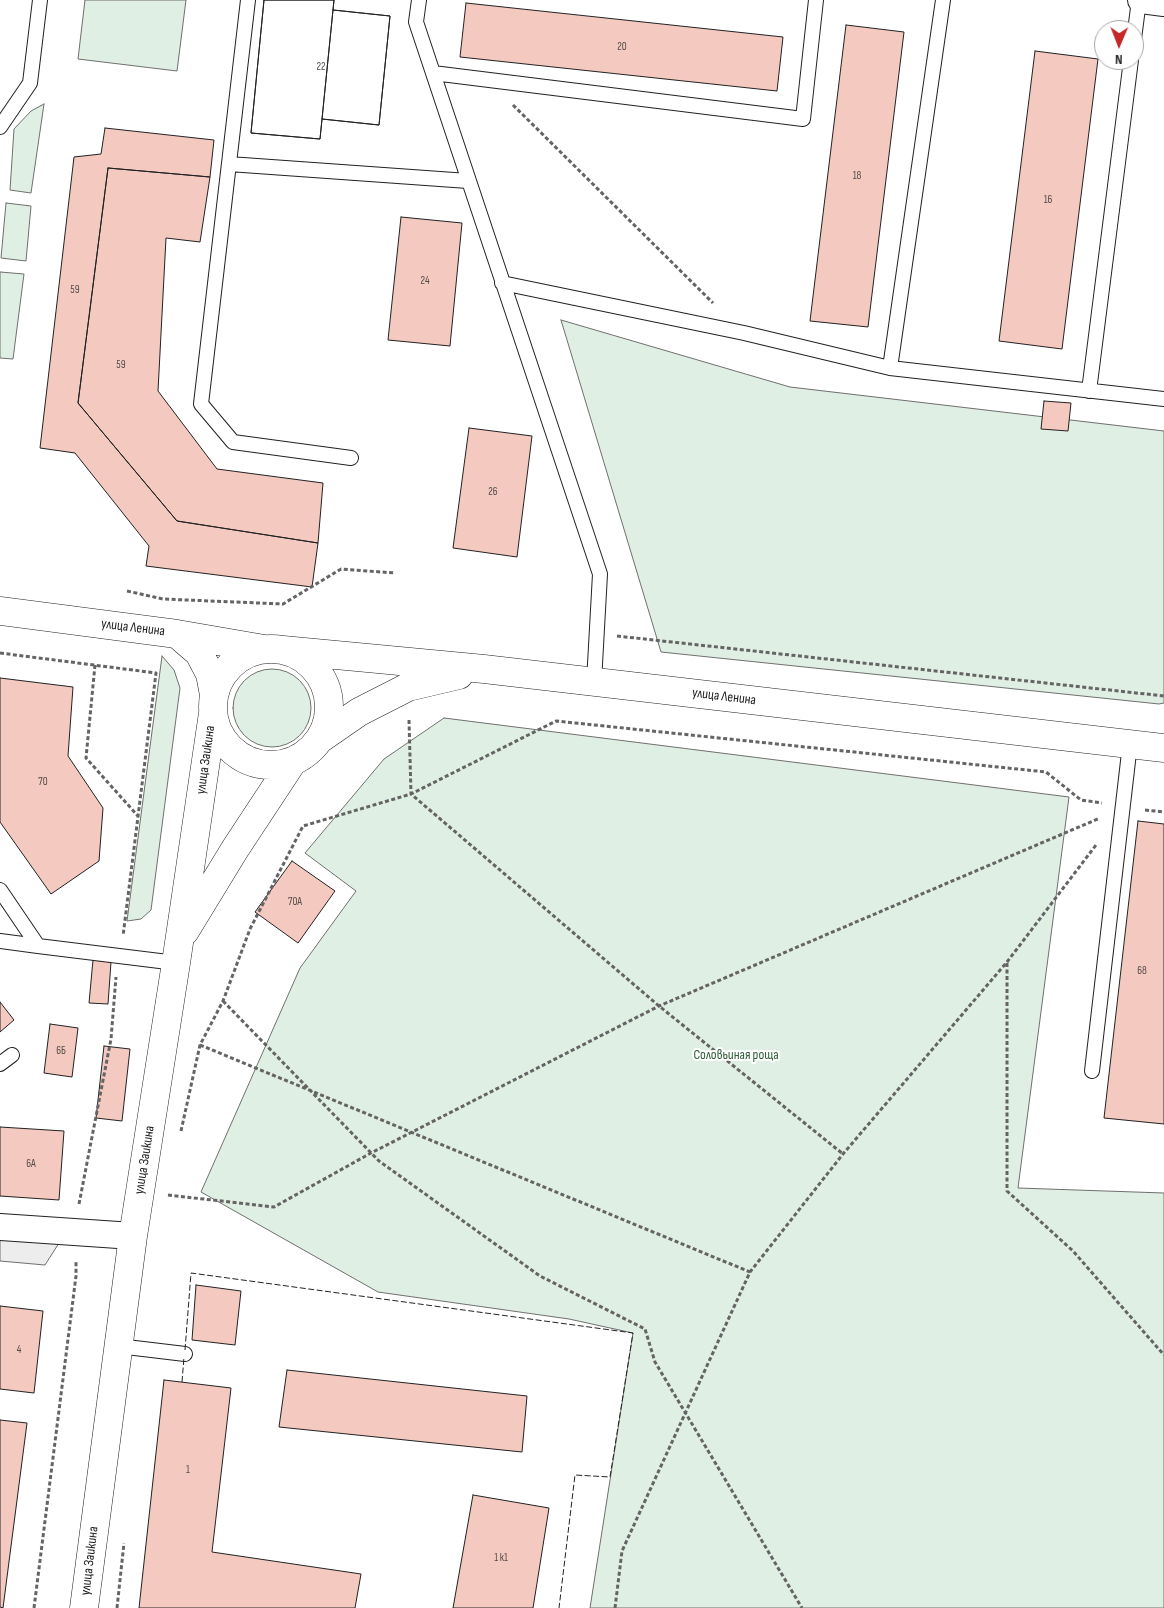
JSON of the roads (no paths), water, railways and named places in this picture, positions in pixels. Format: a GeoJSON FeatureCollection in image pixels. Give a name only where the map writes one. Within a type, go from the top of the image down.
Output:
{"type":"FeatureCollection","features":[{"type":"Feature","properties":{"kind":"main road","name":"улица Ленина"},"geometry":{"type":"LineString","coordinates":[[0,611],[177,634],[274,649],[484,669],[1164,748]]}},
{"type":"Feature","properties":{"kind":"main road","name":"улица Заикина"},"geometry":{"type":"LineString","coordinates":[[84,1608],[133,1236],[213,704],[210,674],[199,653],[177,634]]}},
{"type":"Feature","properties":{"kind":"main road"},"geometry":{"type":"LineString","coordinates":[[320,739],[328,722],[330,703],[325,685],[316,669],[301,657],[274,649],[247,654],[231,664],[220,678],[213,704],[217,731],[227,746],[241,757],[258,764],[276,765],[293,761],[308,752],[320,739],[359,712],[408,686],[484,669]]}},
{"type":"Feature","properties":{"kind":"main road"},"geometry":{"type":"LineString","coordinates":[[177,952],[235,849],[293,761]]}},
{"type":"Feature","properties":{"kind":"street"},"geometry":{"type":"LineString","coordinates":[[1140,0],[1164,3]]}},
{"type":"Feature","properties":{"kind":"street"},"geometry":{"type":"LineString","coordinates":[[0,1227],[133,1236]]}},
{"type":"Feature","properties":{"kind":"lane"},"geometry":{"type":"LineString","coordinates":[[0,127],[30,83],[40,0]]}},
{"type":"Feature","properties":{"kind":"lane"},"geometry":{"type":"LineString","coordinates":[[248,0],[201,404],[232,442],[351,458]]}},
{"type":"Feature","properties":{"kind":"lane"},"geometry":{"type":"LineString","coordinates":[[419,0],[416,22],[600,574],[594,682]]}},
{"type":"Feature","properties":{"kind":"lane"},"geometry":{"type":"LineString","coordinates":[[433,73],[802,119],[816,0]]}},
{"type":"Feature","properties":{"kind":"lane"},"geometry":{"type":"LineString","coordinates":[[890,368],[943,0]]}},
{"type":"Feature","properties":{"kind":"lane"},"geometry":{"type":"LineString","coordinates":[[1137,20],[1140,0]]}},
{"type":"Feature","properties":{"kind":"lane"},"geometry":{"type":"LineString","coordinates":[[1090,390],[1130,70]]}},
{"type":"Feature","properties":{"kind":"lane"},"geometry":{"type":"LineString","coordinates":[[229,164],[468,181]]}},
{"type":"Feature","properties":{"kind":"lane"},"geometry":{"type":"LineString","coordinates":[[502,283],[744,333],[890,368],[1164,399]]}},
{"type":"Feature","properties":{"kind":"lane"},"geometry":{"type":"LineString","coordinates":[[1092,1072],[1130,744]]}},
{"type":"Feature","properties":{"kind":"lane"},"geometry":{"type":"LineString","coordinates":[[0,890],[38,946]]}},
{"type":"Feature","properties":{"kind":"lane"},"geometry":{"type":"LineString","coordinates":[[0,941],[119,956],[177,952]]}},
{"type":"Feature","properties":{"kind":"lane"},"geometry":{"type":"LineString","coordinates":[[0,1064],[12,1055]]}},
{"type":"Feature","properties":{"kind":"lane"},"geometry":{"type":"LineString","coordinates":[[118,1346],[185,1354]]}},
{"type":"Feature","properties":{"kind":"park label","name":"Соловьиная роща"},"geometry":{"type":"Point","coordinates":[736,1055]}}]}
